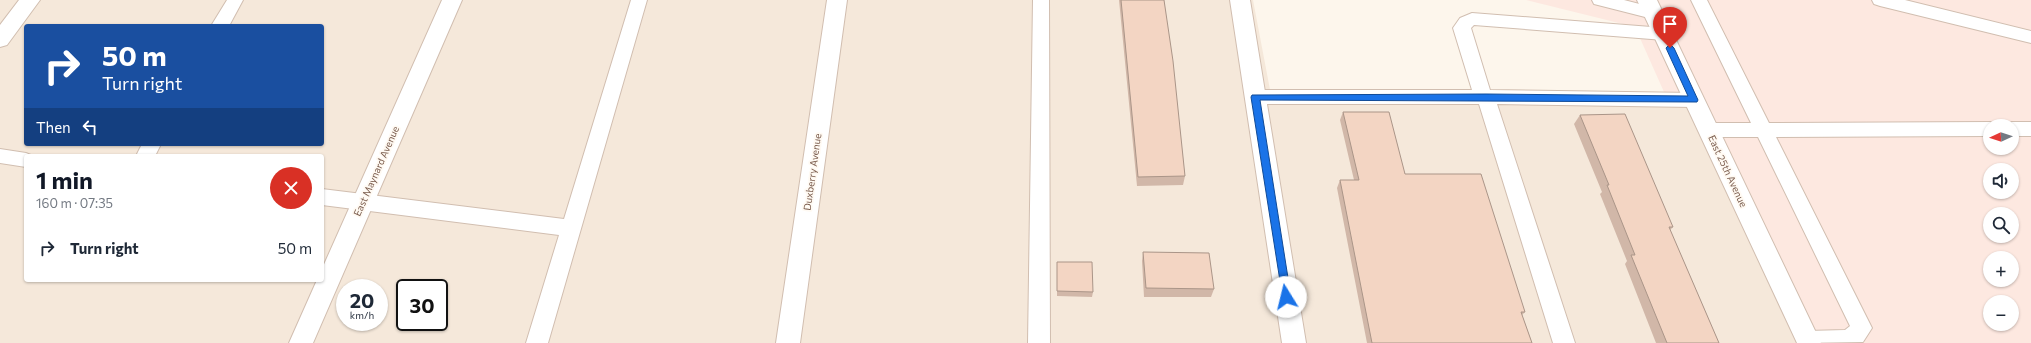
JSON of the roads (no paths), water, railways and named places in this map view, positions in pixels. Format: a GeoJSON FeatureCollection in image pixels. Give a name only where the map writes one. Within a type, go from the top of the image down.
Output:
{"type":"FeatureCollection","features":[{"type":"Feature","properties":{"kind":"street"},"geometry":{"type":"LineString","coordinates":[[0,40],[30,0]]}},
{"type":"Feature","properties":{"kind":"street","name":"East Maynard Avenue"},"geometry":{"type":"LineString","coordinates":[[301,343],[452,0]]}},
{"type":"Feature","properties":{"kind":"street","name":"Duxberry Avenue"},"geometry":{"type":"LineString","coordinates":[[788,343],[837,0]]}},
{"type":"Feature","properties":{"kind":"street"},"geometry":{"type":"LineString","coordinates":[[1240,0],[1294,343]]}},
{"type":"Feature","properties":{"kind":"street","name":"East 25th Avenue"},"geometry":{"type":"LineString","coordinates":[[1650,6],[1808,341]]}},
{"type":"Feature","properties":{"kind":"lane"},"geometry":{"type":"LineString","coordinates":[[221,24],[234,0]]}},
{"type":"Feature","properties":{"kind":"lane"},"geometry":{"type":"LineString","coordinates":[[537,343],[639,0]]}},
{"type":"Feature","properties":{"kind":"lane"},"geometry":{"type":"LineString","coordinates":[[1039,343],[1041,0]]}},
{"type":"Feature","properties":{"kind":"lane"},"geometry":{"type":"LineString","coordinates":[[1600,0],[1650,6]]}},
{"type":"Feature","properties":{"kind":"lane"},"geometry":{"type":"LineString","coordinates":[[1699,0],[1862,328],[1856,336],[1846,339],[1808,341]]}},
{"type":"Feature","properties":{"kind":"lane"},"geometry":{"type":"LineString","coordinates":[[1880,0],[1897,2],[2031,37]]}},
{"type":"Feature","properties":{"kind":"lane"},"geometry":{"type":"LineString","coordinates":[[1564,343],[1462,28],[1466,22],[1472,19],[1664,34]]}},
{"type":"Feature","properties":{"kind":"lane"},"geometry":{"type":"LineString","coordinates":[[1255,97],[1484,97],[1694,100]]}},
{"type":"Feature","properties":{"kind":"lane"},"geometry":{"type":"LineString","coordinates":[[1708,130],[1983,129]]}},
{"type":"Feature","properties":{"kind":"lane"},"geometry":{"type":"LineString","coordinates":[[2019,129],[2031,129]]}},
{"type":"Feature","properties":{"kind":"lane"},"geometry":{"type":"LineString","coordinates":[[0,156],[24,160]]}},
{"type":"Feature","properties":{"kind":"lane"},"geometry":{"type":"LineString","coordinates":[[324,197],[571,228]]}}]}
